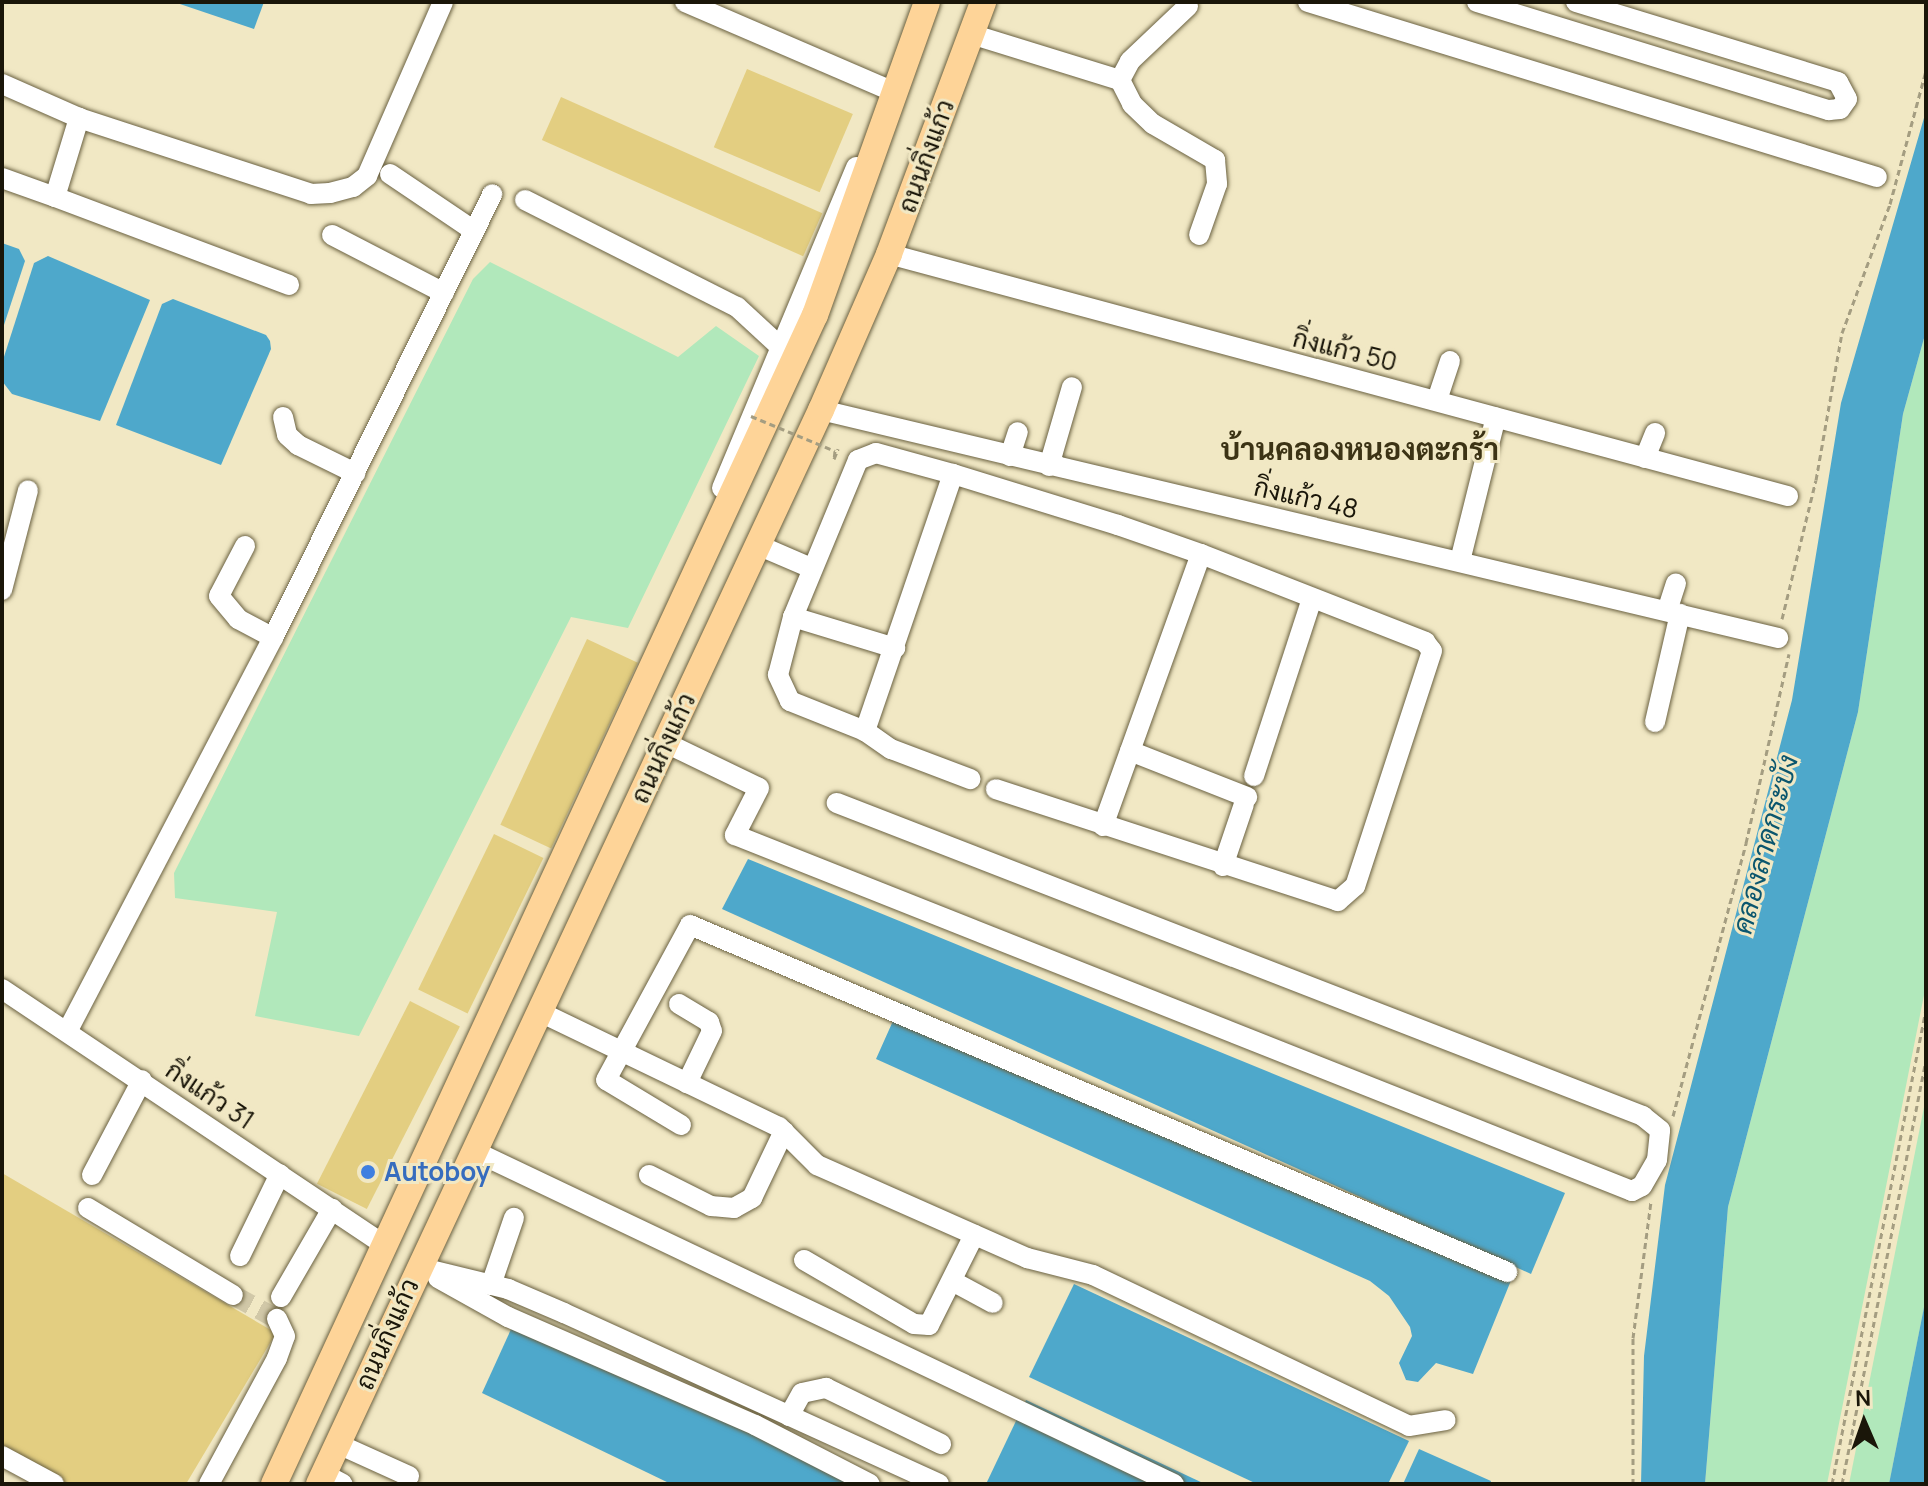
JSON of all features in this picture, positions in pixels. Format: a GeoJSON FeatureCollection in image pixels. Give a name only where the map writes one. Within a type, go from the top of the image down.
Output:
{"type":"FeatureCollection","features":[{"type":"Feature","properties":{"kind":"main road","name":"ถนนกิ่งแก้ว"},"geometry":{"type":"LineString","coordinates":[[274,1484],[554,886],[788,354],[926,2]]}},
{"type":"Feature","properties":{"kind":"main road","name":"ถนนกิ่งแก้ว"},"geometry":{"type":"LineString","coordinates":[[329,1481],[338,1444],[414,1265],[474,1151],[760,546],[821,410],[889,254],[983,2]]}},
{"type":"Feature","properties":{"kind":"street"},"geometry":{"type":"LineString","coordinates":[[2,84],[79,118],[311,194],[353,187],[367,176],[443,2]]}},
{"type":"Feature","properties":{"kind":"street"},"geometry":{"type":"LineString","coordinates":[[685,2],[891,91]]}},
{"type":"Feature","properties":{"kind":"street"},"geometry":{"type":"LineString","coordinates":[[1308,2],[1877,177]]}},
{"type":"Feature","properties":{"kind":"street"},"geometry":{"type":"LineString","coordinates":[[1477,2],[1829,110],[1840,109],[1847,99],[1838,82],[1576,2]]}},
{"type":"Feature","properties":{"kind":"street"},"geometry":{"type":"LineString","coordinates":[[1120,80],[1130,61],[1181,18],[1188,6]]}},
{"type":"Feature","properties":{"kind":"street"},"geometry":{"type":"LineString","coordinates":[[971,34],[1120,80],[1132,104],[1153,124],[1215,160],[1217,184],[1199,235]]}},
{"type":"Feature","properties":{"kind":"street"},"geometry":{"type":"LineString","coordinates":[[55,197],[79,118]]}},
{"type":"Feature","properties":{"kind":"street"},"geometry":{"type":"LineString","coordinates":[[390,174],[473,230]]}},
{"type":"Feature","properties":{"kind":"street"},"geometry":{"type":"LineString","coordinates":[[2,178],[289,285]]}},
{"type":"Feature","properties":{"kind":"street"},"geometry":{"type":"LineString","coordinates":[[68,1030],[273,638],[492,194]]}},
{"type":"Feature","properties":{"kind":"street"},"geometry":{"type":"LineString","coordinates":[[525,200],[737,307],[788,354]]}},
{"type":"Feature","properties":{"kind":"street"},"geometry":{"type":"LineString","coordinates":[[332,235],[444,293]]}},
{"type":"Feature","properties":{"kind":"street","name":"กิ่งแก้ว 50"},"geometry":{"type":"LineString","coordinates":[[889,254],[1788,496]]}},
{"type":"Feature","properties":{"kind":"street"},"geometry":{"type":"LineString","coordinates":[[1437,400],[1450,361]]}},
{"type":"Feature","properties":{"kind":"street"},"geometry":{"type":"LineString","coordinates":[[1049,466],[1072,387]]}},
{"type":"Feature","properties":{"kind":"street","name":"กิ่งแก้ว 48"},"geometry":{"type":"LineString","coordinates":[[821,410],[1778,638]]}},
{"type":"Feature","properties":{"kind":"street"},"geometry":{"type":"LineString","coordinates":[[283,417],[287,435],[298,445],[355,473]]}},
{"type":"Feature","properties":{"kind":"street"},"geometry":{"type":"LineString","coordinates":[[1460,561],[1496,417]]}},
{"type":"Feature","properties":{"kind":"street"},"geometry":{"type":"LineString","coordinates":[[1010,456],[1018,432]]}},
{"type":"Feature","properties":{"kind":"street"},"geometry":{"type":"LineString","coordinates":[[1645,458],[1655,433]]}},
{"type":"Feature","properties":{"kind":"street"},"geometry":{"type":"LineString","coordinates":[[970,779],[891,749],[865,731],[797,705],[779,682],[780,656],[811,568],[858,460],[865,454],[953,474],[1201,554],[1425,642],[1432,651],[1389,786],[1347,898],[1330,901],[996,789]]}},
{"type":"Feature","properties":{"kind":"street"},"geometry":{"type":"LineString","coordinates":[[865,731],[953,474]]}},
{"type":"Feature","properties":{"kind":"street"},"geometry":{"type":"LineString","coordinates":[[2,590],[28,490]]}},
{"type":"Feature","properties":{"kind":"street"},"geometry":{"type":"LineString","coordinates":[[245,546],[219,596],[238,619],[273,638]]}},
{"type":"Feature","properties":{"kind":"street"},"geometry":{"type":"LineString","coordinates":[[760,546],[811,568]]}},
{"type":"Feature","properties":{"kind":"street"},"geometry":{"type":"LineString","coordinates":[[1103,826],[1201,554]]}},
{"type":"Feature","properties":{"kind":"street"},"geometry":{"type":"LineString","coordinates":[[1655,722],[1674,613],[1676,583]]}},
{"type":"Feature","properties":{"kind":"street"},"geometry":{"type":"LineString","coordinates":[[1254,776],[1312,599]]}},
{"type":"Feature","properties":{"kind":"street"},"geometry":{"type":"LineString","coordinates":[[793,617],[895,648]]}},
{"type":"Feature","properties":{"kind":"street"},"geometry":{"type":"LineString","coordinates":[[666,743],[759,788],[735,835],[1632,1191],[1642,1186],[1657,1160],[1660,1130],[1643,1116],[837,803]]}},
{"type":"Feature","properties":{"kind":"street"},"geometry":{"type":"LineString","coordinates":[[1130,751],[1246,800],[1223,866]]}},
{"type":"Feature","properties":{"kind":"street"},"geometry":{"type":"LineString","coordinates":[[681,1125],[609,1085],[607,1077],[690,925],[1507,1272]]}},
{"type":"Feature","properties":{"kind":"street","name":"กิ่งแก้ว 31"},"geometry":{"type":"LineString","coordinates":[[2,989],[68,1030],[386,1246]]}},
{"type":"Feature","properties":{"kind":"street"},"geometry":{"type":"LineString","coordinates":[[679,1004],[709,1022],[712,1031],[687,1083]]}},
{"type":"Feature","properties":{"kind":"street"},"geometry":{"type":"LineString","coordinates":[[540,1012],[784,1131],[817,1165],[1037,1262],[1093,1275],[1409,1426],[1446,1420]]}},
{"type":"Feature","properties":{"kind":"street"},"geometry":{"type":"LineString","coordinates":[[92,1175],[142,1080]]}},
{"type":"Feature","properties":{"kind":"street"},"geometry":{"type":"LineString","coordinates":[[649,1175],[711,1206],[734,1208],[752,1198],[784,1131]]}},
{"type":"Feature","properties":{"kind":"street"},"geometry":{"type":"LineString","coordinates":[[474,1151],[1174,1484]]}},
{"type":"Feature","properties":{"kind":"street"},"geometry":{"type":"LineString","coordinates":[[240,1256],[280,1174]]}},
{"type":"Feature","properties":{"kind":"street"},"geometry":{"type":"LineString","coordinates":[[88,1208],[233,1295]]}},
{"type":"Feature","properties":{"kind":"street"},"geometry":{"type":"LineString","coordinates":[[281,1297],[332,1209]]}},
{"type":"Feature","properties":{"kind":"street"},"geometry":{"type":"LineString","coordinates":[[491,1285],[514,1218]]}},
{"type":"Feature","properties":{"kind":"street"},"geometry":{"type":"LineString","coordinates":[[804,1260],[923,1325],[935,1319],[974,1235]]}},
{"type":"Feature","properties":{"kind":"street"},"geometry":{"type":"LineString","coordinates":[[414,1265],[491,1285],[564,1313],[939,1484]]}},
{"type":"Feature","properties":{"kind":"street"},"geometry":{"type":"LineString","coordinates":[[414,1265],[508,1317],[755,1425],[870,1484]]}},
{"type":"Feature","properties":{"kind":"street"},"geometry":{"type":"LineString","coordinates":[[954,1282],[993,1303]]}},
{"type":"Feature","properties":{"kind":"street"},"geometry":{"type":"LineString","coordinates":[[209,1484],[277,1358],[285,1336],[277,1319]]}},
{"type":"Feature","properties":{"kind":"street"},"geometry":{"type":"LineString","coordinates":[[789,1416],[802,1393],[826,1388],[941,1444]]}},
{"type":"Feature","properties":{"kind":"street"},"geometry":{"type":"LineString","coordinates":[[338,1444],[409,1476]]}},
{"type":"Feature","properties":{"kind":"street"},"geometry":{"type":"LineString","coordinates":[[2,1456],[54,1484]]}},
{"type":"Feature","properties":{"kind":"path"},"geometry":{"type":"LineString","coordinates":[[1671,1124],[1746,843],[1792,640],[1778,638],[1816,480],[1842,333],[1886,217],[1926,71]]}},
{"type":"Feature","properties":{"kind":"path"},"geometry":{"type":"LineString","coordinates":[[751,416],[837,450]]}},
{"type":"Feature","properties":{"kind":"path"},"geometry":{"type":"LineString","coordinates":[[1832,1484],[1926,1010]]}},
{"type":"Feature","properties":{"kind":"path"},"geometry":{"type":"LineString","coordinates":[[1842,1484],[1926,1061]]}},
{"type":"Feature","properties":{"kind":"path"},"geometry":{"type":"LineString","coordinates":[[1633,1484],[1633,1338],[1643,1235],[1653,1194]]}},
{"type":"Feature","properties":{"kind":"green space"},"geometry":{"type":"Polygon","coordinates":[[[490,262],[678,357],[716,326],[759,356],[628,628],[571,617],[359,1036],[255,1016],[277,912],[175,898],[174,873],[473,279],[490,262]]]}},
{"type":"Feature","properties":{"kind":"green space"},"geometry":{"type":"Polygon","coordinates":[[[1926,331],[1926,985],[1827,1484],[1705,1484],[1728,1207],[1858,712],[1903,414],[1926,331]]]}},
{"type":"Feature","properties":{"kind":"green space"},"geometry":{"type":"Polygon","coordinates":[[[1926,1097],[1926,1297],[1889,1484],[1849,1484],[1926,1097]]]}},
{"type":"Feature","properties":{"kind":"water"},"geometry":{"type":"Polygon","coordinates":[[[174,2],[264,2],[254,29],[174,2]]]}},
{"type":"Feature","properties":{"kind":"water","name":"คลองลาดกระบัง"},"geometry":{"type":"Polygon","coordinates":[[[1926,111],[1926,331],[1903,414],[1858,712],[1728,1207],[1705,1484],[1641,1484],[1644,1356],[1665,1185],[1792,700],[1841,403],[1926,111]]]}},
{"type":"Feature","properties":{"kind":"water"},"geometry":{"type":"Polygon","coordinates":[[[2,243],[19,249],[25,261],[2,331],[2,243]]]}},
{"type":"Feature","properties":{"kind":"water"},"geometry":{"type":"Polygon","coordinates":[[[48,256],[150,300],[100,421],[12,394],[2,381],[2,363],[34,263],[48,256]]]}},
{"type":"Feature","properties":{"kind":"water"},"geometry":{"type":"Polygon","coordinates":[[[173,299],[266,335],[270,341],[271,349],[221,465],[116,425],[162,304],[173,299]]]}},
{"type":"Feature","properties":{"kind":"water"},"geometry":{"type":"Polygon","coordinates":[[[748,859],[1565,1193],[1531,1274],[722,909],[748,859]]]}},
{"type":"Feature","properties":{"kind":"water"},"geometry":{"type":"Polygon","coordinates":[[[901,1003],[1512,1278],[1473,1374],[1436,1363],[1418,1382],[1406,1380],[1399,1363],[1412,1336],[1410,1327],[1389,1296],[1370,1281],[876,1059],[901,1003]]]}},
{"type":"Feature","properties":{"kind":"water"},"geometry":{"type":"Polygon","coordinates":[[[1074,1284],[1409,1441],[1388,1484],[1257,1484],[1029,1377],[1074,1284]]]}},
{"type":"Feature","properties":{"kind":"water"},"geometry":{"type":"Polygon","coordinates":[[[1926,1297],[1926,1484],[1889,1484],[1926,1297]]]}},
{"type":"Feature","properties":{"kind":"water"},"geometry":{"type":"Polygon","coordinates":[[[512,1327],[561,1338],[880,1484],[671,1484],[482,1393],[512,1327]]]}},
{"type":"Feature","properties":{"kind":"water"},"geometry":{"type":"Polygon","coordinates":[[[1026,1400],[1205,1484],[986,1484],[1026,1400]]]}},
{"type":"Feature","properties":{"kind":"water"},"geometry":{"type":"Polygon","coordinates":[[[1419,1449],[1491,1481],[1490,1484],[1403,1484],[1419,1449]]]}},
{"type":"Feature","properties":{"kind":"building"},"geometry":{"type":"Polygon","coordinates":[[[747,69],[853,114],[820,192],[714,147],[747,69]]]}},
{"type":"Feature","properties":{"kind":"building"},"geometry":{"type":"Polygon","coordinates":[[[561,97],[822,213],[803,256],[542,140],[561,97]]]}},
{"type":"Feature","properties":{"kind":"building"},"geometry":{"type":"Polygon","coordinates":[[[587,639],[638,663],[551,848],[500,825],[587,639]]]}},
{"type":"Feature","properties":{"kind":"building"},"geometry":{"type":"Polygon","coordinates":[[[494,834],[543,858],[468,1014],[418,989],[494,834]]]}},
{"type":"Feature","properties":{"kind":"building"},"geometry":{"type":"Polygon","coordinates":[[[410,1001],[460,1026],[367,1209],[317,1184],[410,1001]]]}},
{"type":"Feature","properties":{"kind":"building"},"geometry":{"type":"Polygon","coordinates":[[[2,1173],[276,1333],[186,1484],[62,1484],[2,1449],[2,1173]]]}},
{"type":"Feature","properties":{"kind":"tunnel"},"geometry":{"type":"LineString","coordinates":[[233,1295],[277,1319]]}},
{"type":"Feature","properties":{"kind":"place","name":"Autoboy"},"geometry":{"type":"Point","coordinates":[368,1172]}},
{"type":"Feature","properties":{"kind":"district","name":"บ้านคลองหนองตะกร้า"},"geometry":{"type":"Point","coordinates":[1360,449]}}]}
